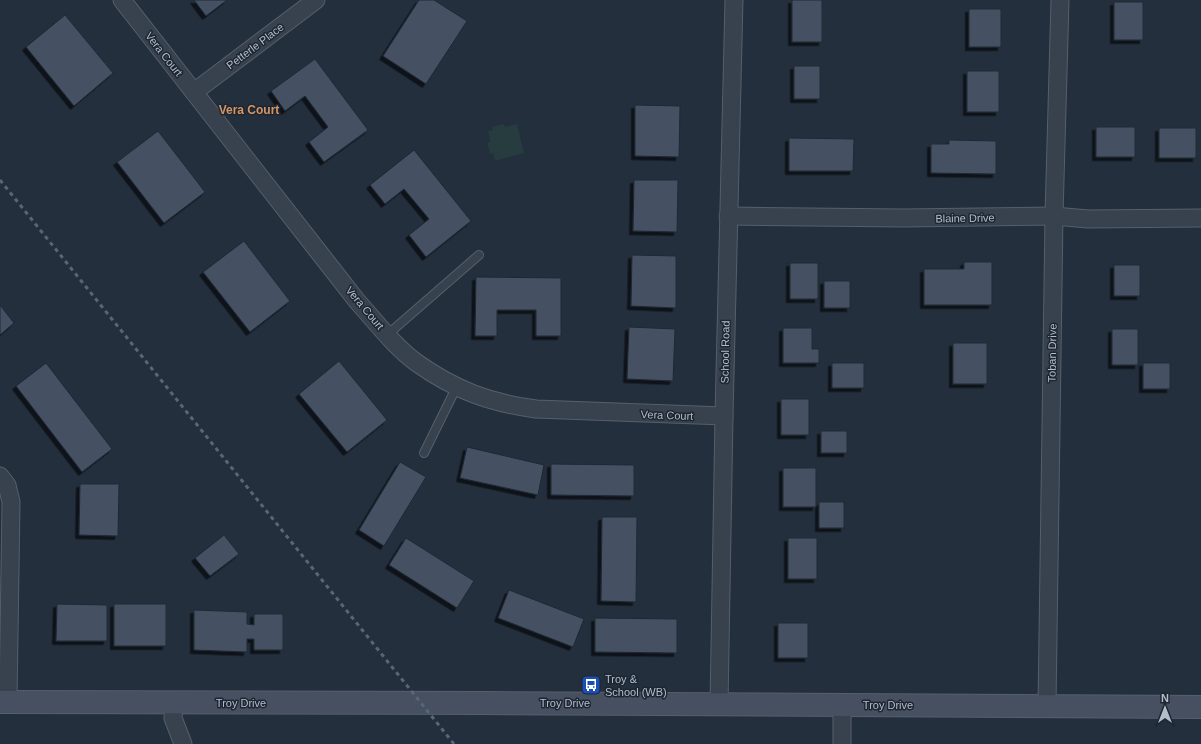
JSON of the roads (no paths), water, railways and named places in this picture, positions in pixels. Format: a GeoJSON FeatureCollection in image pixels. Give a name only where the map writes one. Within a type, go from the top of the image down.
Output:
{"type":"FeatureCollection","features":[{"type":"Feature","properties":{"kind":"street","name":"Vera Court"},"geometry":{"type":"LineString","coordinates":[[122,0],[357,301],[387,334],[416,362],[478,397],[509,406],[536,409],[724,416]]}},
{"type":"Feature","properties":{"kind":"street","name":"School Road"},"geometry":{"type":"LineString","coordinates":[[719,705],[728,216],[734,0]]}},
{"type":"Feature","properties":{"kind":"street","name":"Toban Drive"},"geometry":{"type":"LineString","coordinates":[[1047,706],[1054,216],[1060,0]]}},
{"type":"Feature","properties":{"kind":"street","name":"Petterle Place"},"geometry":{"type":"LineString","coordinates":[[194,92],[309,2]]}},
{"type":"Feature","properties":{"kind":"street","name":"Blaine Drive"},"geometry":{"type":"LineString","coordinates":[[728,216],[904,218],[1054,216],[1088,219],[1201,218]]}},
{"type":"Feature","properties":{"kind":"street"},"geometry":{"type":"LineString","coordinates":[[0,476],[7,485],[11,502],[4,702]]}},
{"type":"Feature","properties":{"kind":"street","name":"Troy Drive"},"geometry":{"type":"LineString","coordinates":[[4,702],[1201,707]]}},
{"type":"Feature","properties":{"kind":"street"},"geometry":{"type":"LineString","coordinates":[[174,703],[173,718],[183,744]]}},
{"type":"Feature","properties":{"kind":"street"},"geometry":{"type":"LineString","coordinates":[[842,705],[842,744]]}},
{"type":"Feature","properties":{"kind":"lane"},"geometry":{"type":"LineString","coordinates":[[387,334],[479,255]]}},
{"type":"Feature","properties":{"kind":"lane"},"geometry":{"type":"LineString","coordinates":[[424,453],[457,386]]}},
{"type":"Feature","properties":{"kind":"railway"},"geometry":{"type":"LineString","coordinates":[[0,180],[454,744]]}},
{"type":"Feature","properties":{"kind":"place","name":"Troy & School (WB)"},"geometry":{"type":"Point","coordinates":[591,685]}},
{"type":"Feature","properties":{"kind":"district","name":"Vera Court"},"geometry":{"type":"Point","coordinates":[249,110]}}]}
